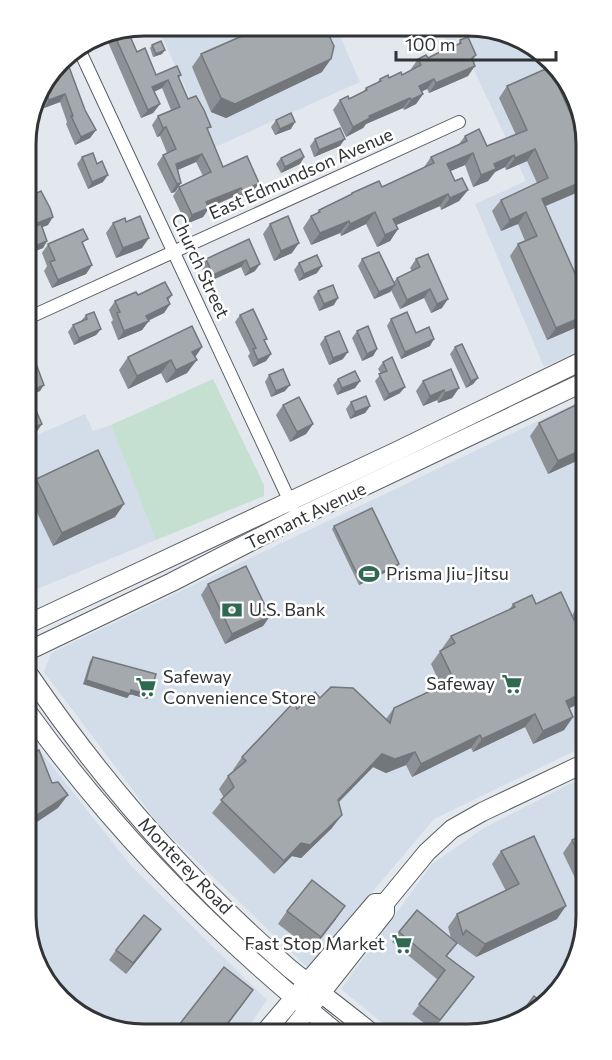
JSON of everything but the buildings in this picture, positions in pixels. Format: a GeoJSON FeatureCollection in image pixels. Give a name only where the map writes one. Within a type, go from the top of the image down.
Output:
{"type":"FeatureCollection","features":[{"type":"Feature","properties":{"kind":"main road","name":"Tennant Avenue"},"geometry":{"type":"LineString","coordinates":[[36,620],[395,452],[576,364]]}},
{"type":"Feature","properties":{"kind":"main road","name":"Tennant Avenue"},"geometry":{"type":"LineString","coordinates":[[36,647],[576,386]]}},
{"type":"Feature","properties":{"kind":"main road","name":"Monterey Road"},"geometry":{"type":"LineString","coordinates":[[36,684],[82,749],[144,824],[236,919],[313,987],[360,1024]]}},
{"type":"Feature","properties":{"kind":"main road","name":"Monterey Road"},"geometry":{"type":"LineString","coordinates":[[36,723],[102,807],[154,866],[226,938],[327,1024]]}},
{"type":"Feature","properties":{"kind":"main road"},"geometry":{"type":"LineString","coordinates":[[271,1024],[293,996],[313,987],[385,912],[386,903],[427,852],[452,829],[482,812],[576,767]]}},
{"type":"Feature","properties":{"kind":"main road"},"geometry":{"type":"LineString","coordinates":[[296,1024],[308,1009],[313,987]]}},
{"type":"Feature","properties":{"kind":"street","name":"Church Street"},"geometry":{"type":"LineString","coordinates":[[82,55],[299,518]]}},
{"type":"Feature","properties":{"kind":"street","name":"East Edmundson Avenue"},"geometry":{"type":"LineString","coordinates":[[36,312],[459,122]]}},
{"type":"Feature","properties":{"kind":"shaded area"},"geometry":{"type":"Polygon","coordinates":[[[162,36],[340,36],[360,82],[213,148],[162,36]]]}},
{"type":"Feature","properties":{"kind":"shaded area"},"geometry":{"type":"Polygon","coordinates":[[[444,36],[468,36],[489,38],[516,47],[528,54],[549,73],[565,96],[570,109],[576,137],[576,352],[544,367],[475,204],[526,181],[459,38],[447,43],[444,36]]]}},
{"type":"Feature","properties":{"kind":"shaded area"},"geometry":{"type":"Polygon","coordinates":[[[576,403],[576,750],[434,819],[308,968],[160,826],[44,672],[51,653],[576,403]]]}},
{"type":"Feature","properties":{"kind":"shaded area"},"geometry":{"type":"Polygon","coordinates":[[[85,414],[93,431],[111,425],[156,540],[36,590],[36,433],[37,435],[85,414]]]}},
{"type":"Feature","properties":{"kind":"shaded area"},"geometry":{"type":"Polygon","coordinates":[[[36,746],[132,867],[267,1000],[250,1024],[144,1024],[103,1016],[78,1002],[63,987],[47,964],[37,930],[36,746]]]}},
{"type":"Feature","properties":{"kind":"shaded area"},"geometry":{"type":"Polygon","coordinates":[[[576,781],[576,923],[570,951],[562,970],[554,982],[534,1002],[503,1018],[468,1024],[384,1024],[341,989],[432,864],[484,828],[576,781]]]}},
{"type":"Feature","properties":{"kind":"green space"},"geometry":{"type":"Polygon","coordinates":[[[213,379],[264,485],[264,496],[156,540],[111,425],[213,379]]]}},
{"type":"Feature","properties":{"kind":"place","name":"Prisma Jiu-Jitsu"},"geometry":{"type":"Point","coordinates":[369,574]}},
{"type":"Feature","properties":{"kind":"place","name":"U.S. Bank"},"geometry":{"type":"Point","coordinates":[232,610]}},
{"type":"Feature","properties":{"kind":"place","name":"Safeway"},"geometry":{"type":"Point","coordinates":[512,684]}},
{"type":"Feature","properties":{"kind":"place","name":"Safeway Convenience Store"},"geometry":{"type":"Point","coordinates":[146,687]}},
{"type":"Feature","properties":{"kind":"place","name":"Fast Stop Market"},"geometry":{"type":"Point","coordinates":[402,944]}}]}
